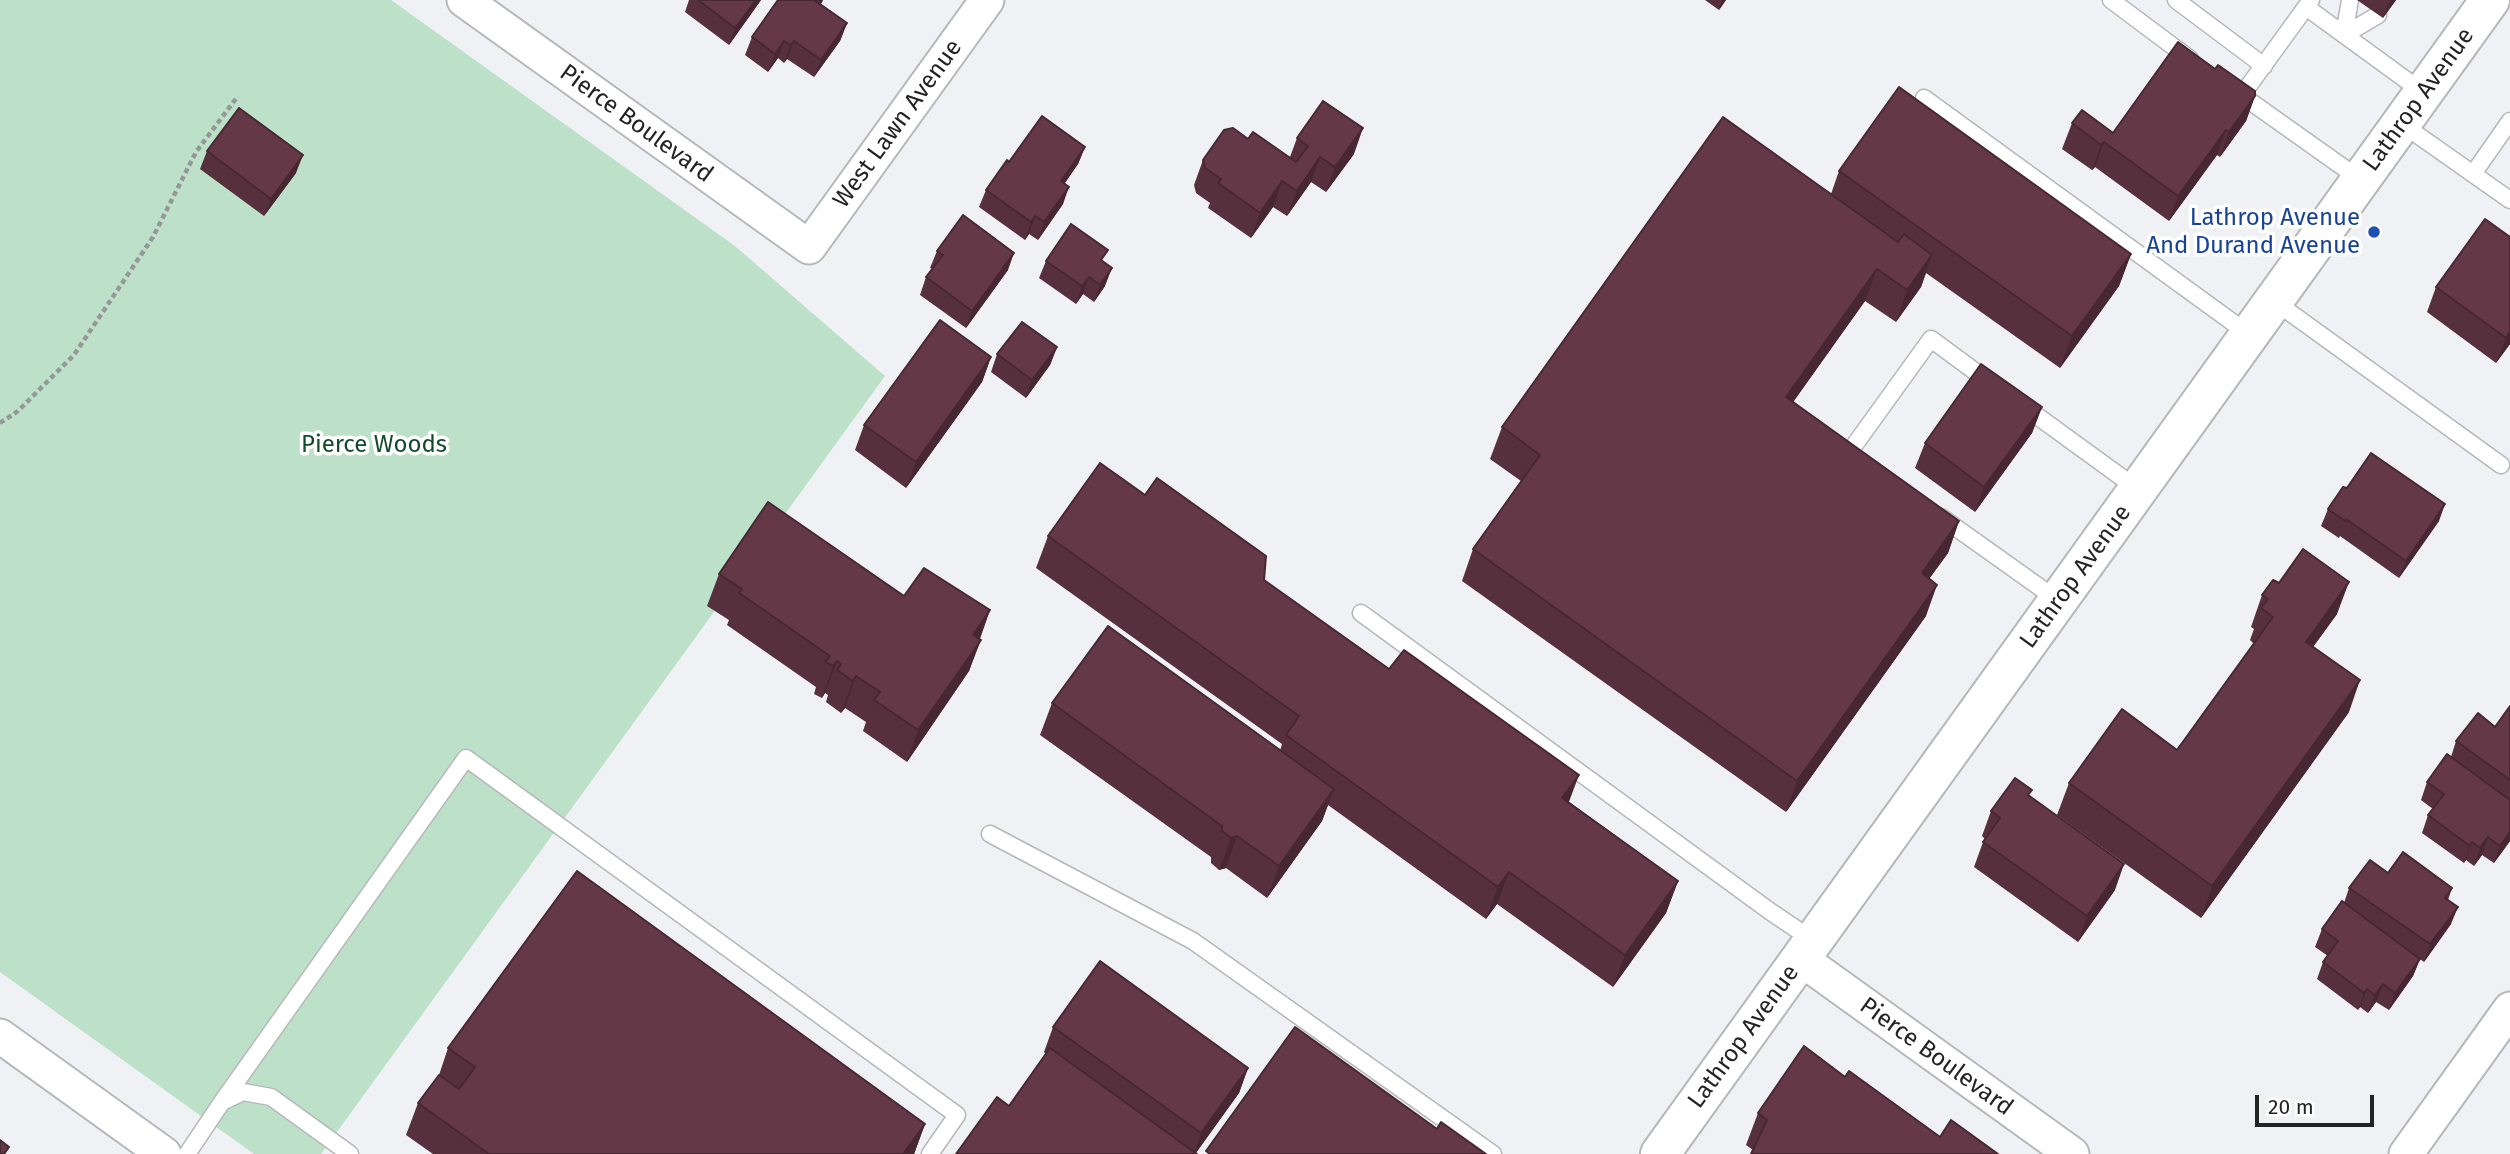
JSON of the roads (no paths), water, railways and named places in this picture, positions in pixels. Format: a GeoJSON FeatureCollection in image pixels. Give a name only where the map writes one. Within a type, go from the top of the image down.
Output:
{"type":"FeatureCollection","features":[{"type":"Feature","properties":{"kind":"street","name":"Pierce Boulevard"},"geometry":{"type":"LineString","coordinates":[[464,0],[809,247]]}},
{"type":"Feature","properties":{"kind":"street","name":"West Lawn Avenue"},"geometry":{"type":"LineString","coordinates":[[809,247],[987,0]]}},
{"type":"Feature","properties":{"kind":"street","name":"Lathrop Avenue"},"geometry":{"type":"LineString","coordinates":[[1660,1154],[2490,0]]}},
{"type":"Feature","properties":{"kind":"street","name":"Pierce Boulevard"},"geometry":{"type":"LineString","coordinates":[[1807,950],[2072,1154]]}},
{"type":"Feature","properties":{"kind":"street"},"geometry":{"type":"LineString","coordinates":[[2406,1154],[2510,1009]]}},
{"type":"Feature","properties":{"kind":"street"},"geometry":{"type":"LineString","coordinates":[[0,1036],[167,1153]]}},
{"type":"Feature","properties":{"kind":"lane"},"geometry":{"type":"LineString","coordinates":[[2110,0],[2199,65]]}},
{"type":"Feature","properties":{"kind":"lane"},"geometry":{"type":"LineString","coordinates":[[2176,0],[2264,66]]}},
{"type":"Feature","properties":{"kind":"lane"},"geometry":{"type":"LineString","coordinates":[[2344,35],[2350,0]]}},
{"type":"Feature","properties":{"kind":"lane"},"geometry":{"type":"LineString","coordinates":[[2242,95],[2308,3],[2344,35],[2424,93]]}},
{"type":"Feature","properties":{"kind":"lane"},"geometry":{"type":"LineString","coordinates":[[2344,35],[2378,15]]}},
{"type":"Feature","properties":{"kind":"lane"},"geometry":{"type":"LineString","coordinates":[[2221,80],[2361,180]]}},
{"type":"Feature","properties":{"kind":"lane"},"geometry":{"type":"LineString","coordinates":[[1924,97],[2250,335]]}},
{"type":"Feature","properties":{"kind":"lane"},"geometry":{"type":"LineString","coordinates":[[2473,174],[2510,121]]}},
{"type":"Feature","properties":{"kind":"lane"},"geometry":{"type":"LineString","coordinates":[[2402,124],[2510,200]]}},
{"type":"Feature","properties":{"kind":"lane"},"geometry":{"type":"LineString","coordinates":[[2274,300],[2501,466]]}},
{"type":"Feature","properties":{"kind":"lane"},"geometry":{"type":"LineString","coordinates":[[1868,467],[1848,454],[1931,339],[2139,490]]}},
{"type":"Feature","properties":{"kind":"lane"},"geometry":{"type":"LineString","coordinates":[[1929,508],[2059,601]]}},
{"type":"Feature","properties":{"kind":"lane"},"geometry":{"type":"LineString","coordinates":[[1361,613],[1759,904],[1807,950]]}},
{"type":"Feature","properties":{"kind":"lane"},"geometry":{"type":"LineString","coordinates":[[167,1153],[222,1102],[466,758],[957,1115],[930,1154]]}},
{"type":"Feature","properties":{"kind":"lane"},"geometry":{"type":"LineString","coordinates":[[990,834],[1193,941],[1493,1154]]}},
{"type":"Feature","properties":{"kind":"lane"},"geometry":{"type":"LineString","coordinates":[[222,1102],[243,1092],[271,1097],[350,1154]]}},
{"type":"Feature","properties":{"kind":"place","name":"Lathrop Avenue And Durand Avenue"},"geometry":{"type":"Point","coordinates":[2374,232]}},
{"type":"Feature","properties":{"kind":"park label","name":"Pierce Woods"},"geometry":{"type":"Point","coordinates":[374,445]}}]}
